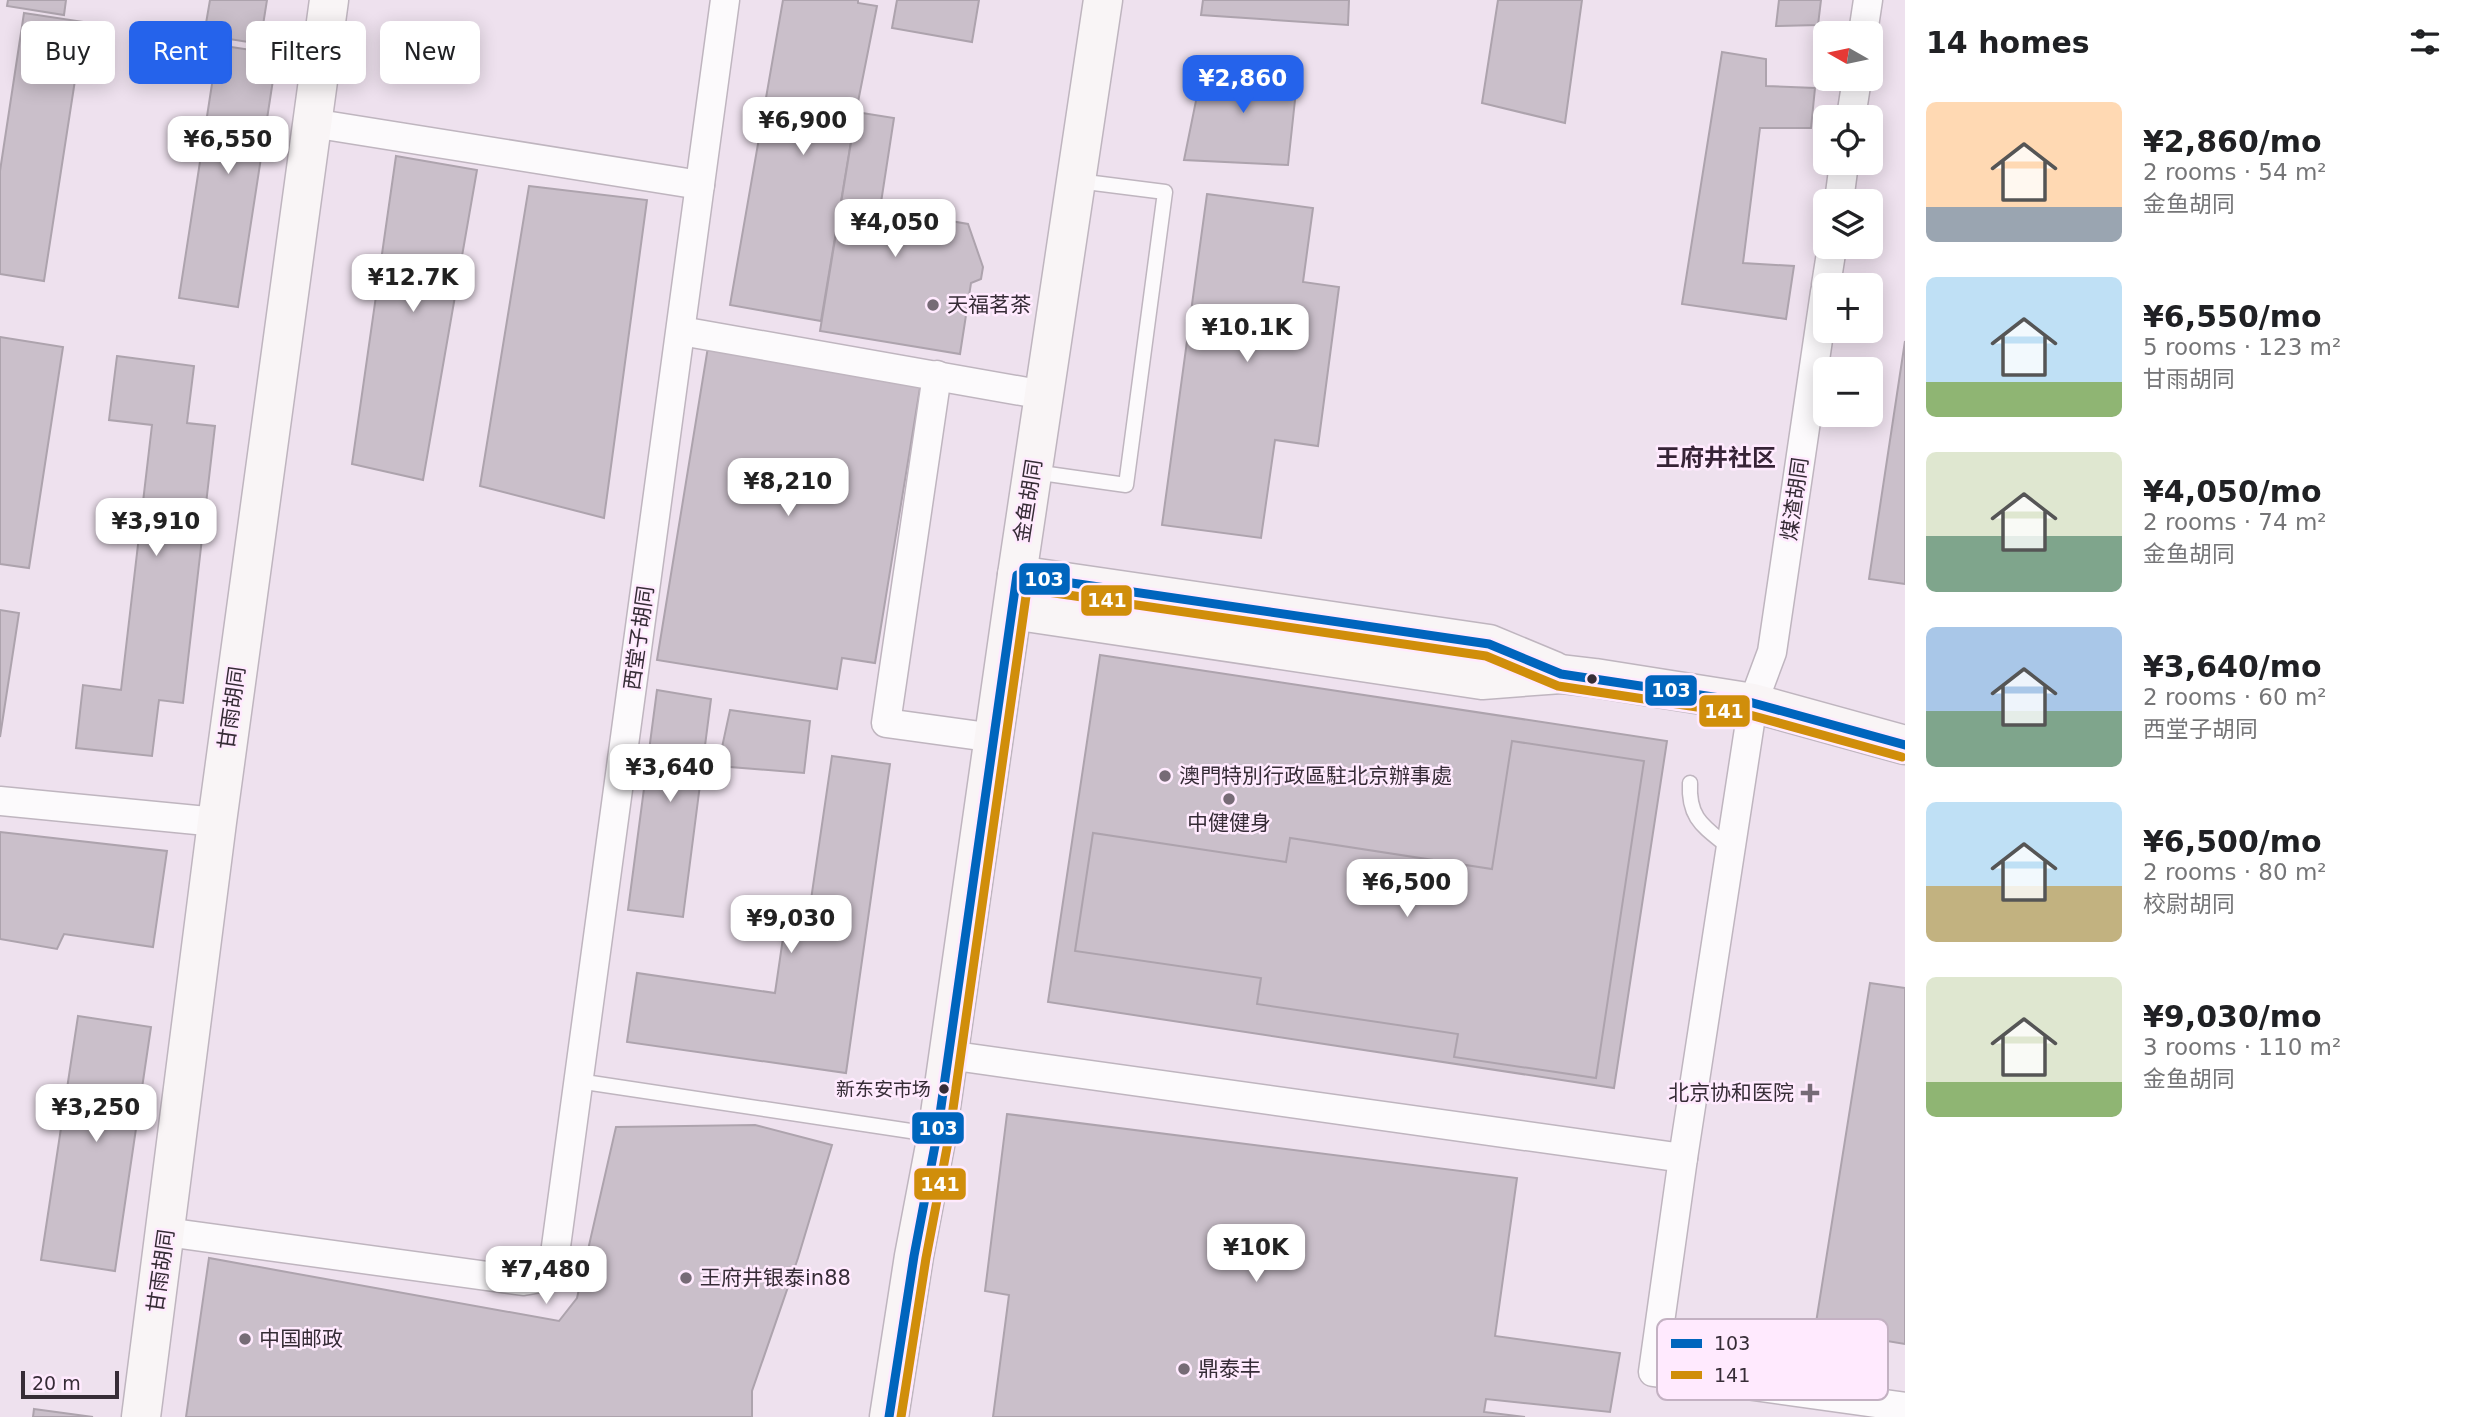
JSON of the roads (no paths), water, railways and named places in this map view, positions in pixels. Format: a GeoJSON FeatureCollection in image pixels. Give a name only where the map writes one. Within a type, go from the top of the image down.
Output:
{"type":"FeatureCollection","features":[{"type":"Feature","properties":{"kind":"street","name":"甘雨胡同"},"geometry":{"type":"LineString","coordinates":[[141,1417],[217,822],[329,0]]}},
{"type":"Feature","properties":{"kind":"street","name":"西堂子胡同"},"geometry":{"type":"LineString","coordinates":[[166,1232],[523,1282],[552,1276],[726,0]]}},
{"type":"Feature","properties":{"kind":"street","name":"金鱼胡同"},"geometry":{"type":"LineString","coordinates":[[889,1417],[914,1256],[937,1135],[1103,0]]}},
{"type":"Feature","properties":{"kind":"street"},"geometry":{"type":"LineString","coordinates":[[1865,21],[1868,0]]}},
{"type":"Feature","properties":{"kind":"street"},"geometry":{"type":"LineString","coordinates":[[312,123],[700,185]]}},
{"type":"Feature","properties":{"kind":"street"},"geometry":{"type":"LineString","coordinates":[[681,331],[1044,395]]}},
{"type":"Feature","properties":{"kind":"street","name":"煤渣胡同"},"geometry":{"type":"LineString","coordinates":[[1660,1319],[1753,704],[1772,652],[1817,343]]}},
{"type":"Feature","properties":{"kind":"street"},"geometry":{"type":"LineString","coordinates":[[937,375],[886,723],[995,738]]}},
{"type":"Feature","properties":{"kind":"street"},"geometry":{"type":"LineString","coordinates":[[1015,592],[1489,644],[1561,674]]}},
{"type":"Feature","properties":{"kind":"street"},"geometry":{"type":"LineString","coordinates":[[1015,592],[1446,675],[1482,680],[1561,674],[1753,704],[1905,745]]}},
{"type":"Feature","properties":{"kind":"street"},"geometry":{"type":"LineString","coordinates":[[0,801],[217,822]]}},
{"type":"Feature","properties":{"kind":"street"},"geometry":{"type":"LineString","coordinates":[[948,1055],[1683,1158]]}},
{"type":"Feature","properties":{"kind":"street","name":"煤渣胡同"},"geometry":{"type":"LineString","coordinates":[[1657,1343],[1653,1372],[1657,1373]]}},
{"type":"Feature","properties":{"kind":"street","name":"煤渣胡同"},"geometry":{"type":"LineString","coordinates":[[1855,1400],[1905,1407]]}},
{"type":"Feature","properties":{"kind":"lane"},"geometry":{"type":"LineString","coordinates":[[1033,472],[1126,485],[1165,192],[1076,181]]}},
{"type":"Feature","properties":{"kind":"lane"},"geometry":{"type":"LineString","coordinates":[[1446,675],[1465,684],[1490,690]]}},
{"type":"Feature","properties":{"kind":"lane"},"geometry":{"type":"LineString","coordinates":[[1690,783],[1689,800],[1693,812],[1701,824],[1731,849]]}},
{"type":"Feature","properties":{"kind":"lane"},"geometry":{"type":"LineString","coordinates":[[578,1082],[937,1135]]}},
{"type":"Feature","properties":{"kind":"place","name":"天福茗茶"},"geometry":{"type":"Point","coordinates":[933,305]}},
{"type":"Feature","properties":{"kind":"place","name":"澳門特別行政區駐北京辦事處"},"geometry":{"type":"Point","coordinates":[1165,776]}},
{"type":"Feature","properties":{"kind":"place","name":"中健健身"},"geometry":{"type":"Point","coordinates":[1229,799]}},
{"type":"Feature","properties":{"kind":"place","name":"新东安市场"},"geometry":{"type":"Point","coordinates":[944,1089]}},
{"type":"Feature","properties":{"kind":"place","name":"北京协和医院"},"geometry":{"type":"Point","coordinates":[1810,1093]}},
{"type":"Feature","properties":{"kind":"place","name":"王府井银泰in88"},"geometry":{"type":"Point","coordinates":[686,1278]}},
{"type":"Feature","properties":{"kind":"place","name":"中国邮政"},"geometry":{"type":"Point","coordinates":[245,1339]}},
{"type":"Feature","properties":{"kind":"place","name":"鼎泰丰"},"geometry":{"type":"Point","coordinates":[1184,1369]}},
{"type":"Feature","properties":{"kind":"district","name":"王府井社区"},"geometry":{"type":"Point","coordinates":[1716,458]}}]}
